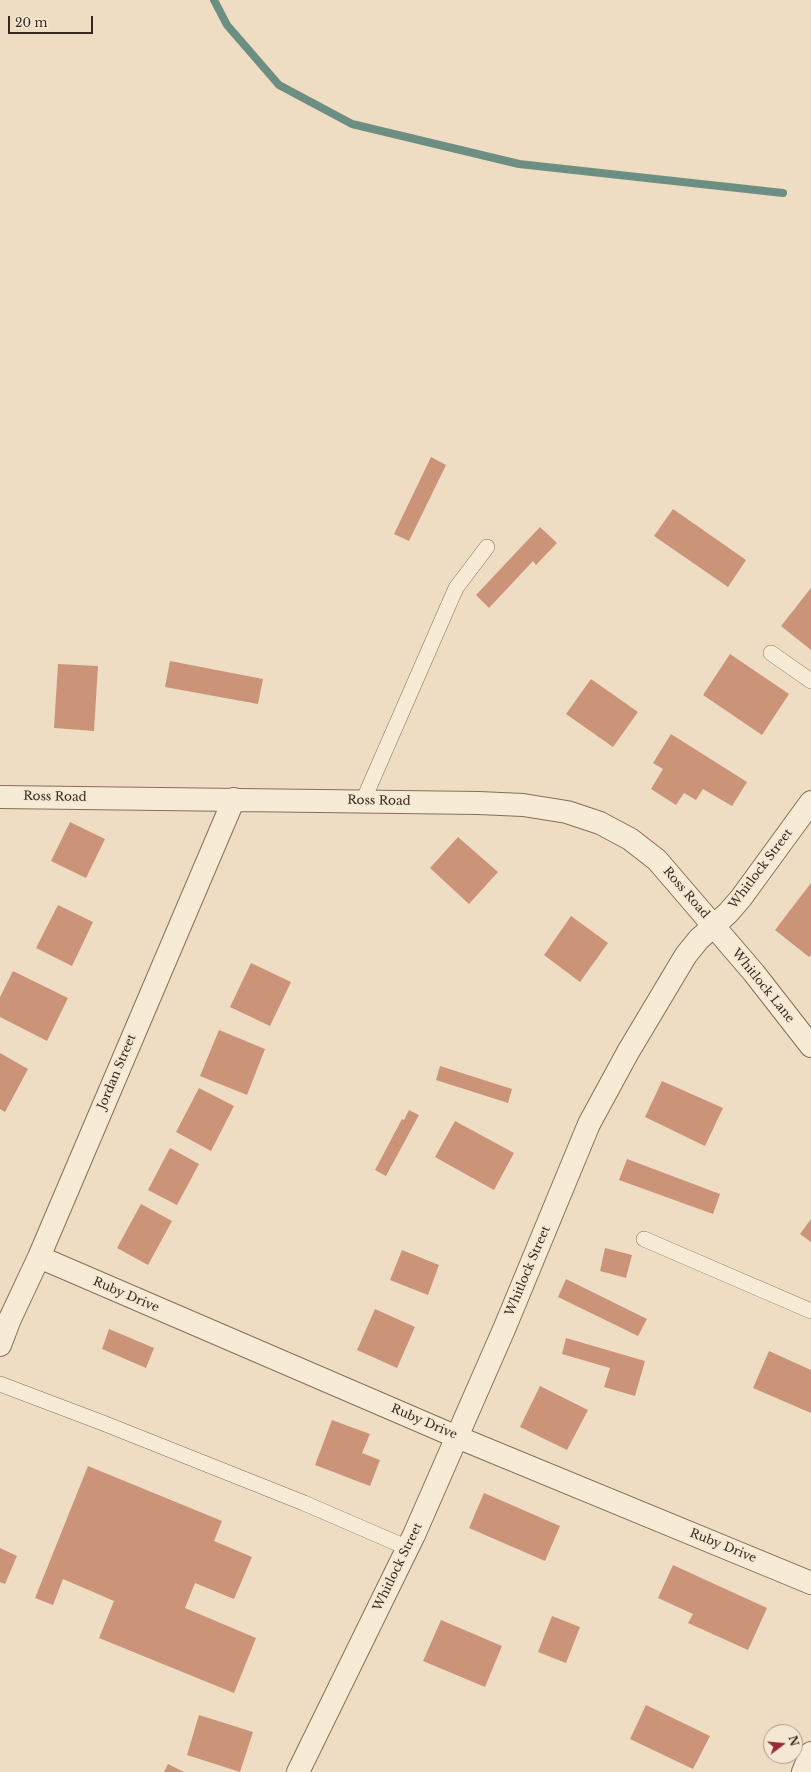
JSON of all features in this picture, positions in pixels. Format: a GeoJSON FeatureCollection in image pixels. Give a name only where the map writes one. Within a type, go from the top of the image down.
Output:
{"type":"FeatureCollection","features":[{"type":"Feature","properties":{"kind":"street","name":"Ross Road"},"geometry":{"type":"LineString","coordinates":[[0,797],[234,799],[523,805],[567,812],[600,823],[630,839],[657,860],[714,926]]}},
{"type":"Feature","properties":{"kind":"street","name":"Jordan Street"},"geometry":{"type":"LineString","coordinates":[[0,1345],[234,799]]}},
{"type":"Feature","properties":{"kind":"street","name":"Whitlock Street"},"geometry":{"type":"LineString","coordinates":[[298,1772],[408,1548],[505,1327],[589,1124],[628,1052],[686,955],[699,939],[741,898],[811,802]]}},
{"type":"Feature","properties":{"kind":"street","name":"Whitlock Lane"},"geometry":{"type":"LineString","coordinates":[[714,926],[754,973],[811,1046]]}},
{"type":"Feature","properties":{"kind":"street","name":"Ruby Drive"},"geometry":{"type":"LineString","coordinates":[[39,1257],[457,1437],[811,1583]]}},
{"type":"Feature","properties":{"kind":"street"},"geometry":{"type":"LineString","coordinates":[[803,1772],[811,1753]]}},
{"type":"Feature","properties":{"kind":"lane"},"geometry":{"type":"LineString","coordinates":[[363,801],[456,588],[487,547]]}},
{"type":"Feature","properties":{"kind":"lane"},"geometry":{"type":"LineString","coordinates":[[771,653],[811,681]]}},
{"type":"Feature","properties":{"kind":"lane"},"geometry":{"type":"LineString","coordinates":[[644,1239],[811,1311]]}},
{"type":"Feature","properties":{"kind":"lane"},"geometry":{"type":"LineString","coordinates":[[0,1384],[290,1497],[408,1548]]}},
{"type":"Feature","properties":{"kind":"building"},"geometry":{"type":"Polygon","coordinates":[[[431,457],[446,465],[409,541],[394,534],[431,457]]]}},
{"type":"Feature","properties":{"kind":"building"},"geometry":{"type":"Polygon","coordinates":[[[673,509],[746,560],[728,587],[654,536],[673,509]]]}},
{"type":"Feature","properties":{"kind":"building"},"geometry":{"type":"Polygon","coordinates":[[[540,527],[557,543],[536,565],[533,561],[489,608],[476,595],[540,527]]]}},
{"type":"Feature","properties":{"kind":"building"},"geometry":{"type":"Polygon","coordinates":[[[811,588],[811,650],[781,626],[811,588]]]}},
{"type":"Feature","properties":{"kind":"building"},"geometry":{"type":"Polygon","coordinates":[[[730,654],[789,694],[762,735],[703,695],[730,654]]]}},
{"type":"Feature","properties":{"kind":"building"},"geometry":{"type":"Polygon","coordinates":[[[170,661],[263,679],[258,704],[165,687],[170,661]]]}},
{"type":"Feature","properties":{"kind":"building"},"geometry":{"type":"Polygon","coordinates":[[[58,664],[98,666],[94,731],[54,728],[58,664]]]}},
{"type":"Feature","properties":{"kind":"building"},"geometry":{"type":"Polygon","coordinates":[[[591,679],[638,712],[613,747],[566,714],[591,679]]]}},
{"type":"Feature","properties":{"kind":"building"},"geometry":{"type":"Polygon","coordinates":[[[671,734],[747,782],[732,806],[703,789],[696,800],[684,793],[676,805],[651,789],[663,769],[653,763],[671,734]]]}},
{"type":"Feature","properties":{"kind":"building"},"geometry":{"type":"Polygon","coordinates":[[[70,822],[105,839],[86,878],[51,861],[70,822]]]}},
{"type":"Feature","properties":{"kind":"building"},"geometry":{"type":"Polygon","coordinates":[[[458,837],[498,872],[469,904],[430,868],[458,837]]]}},
{"type":"Feature","properties":{"kind":"building"},"geometry":{"type":"Polygon","coordinates":[[[811,883],[811,955],[809,957],[775,930],[811,883]]]}},
{"type":"Feature","properties":{"kind":"building"},"geometry":{"type":"Polygon","coordinates":[[[58,905],[93,922],[72,966],[36,948],[58,905]]]}},
{"type":"Feature","properties":{"kind":"building"},"geometry":{"type":"Polygon","coordinates":[[[571,916],[608,943],[580,982],[544,955],[571,916]]]}},
{"type":"Feature","properties":{"kind":"building"},"geometry":{"type":"Polygon","coordinates":[[[251,963],[291,982],[270,1026],[230,1007],[251,963]]]}},
{"type":"Feature","properties":{"kind":"building"},"geometry":{"type":"Polygon","coordinates":[[[13,971],[68,998],[47,1041],[0,1017],[0,997],[13,971]]]}},
{"type":"Feature","properties":{"kind":"building"},"geometry":{"type":"Polygon","coordinates":[[[219,1030],[265,1049],[247,1095],[200,1076],[219,1030]]]}},
{"type":"Feature","properties":{"kind":"building"},"geometry":{"type":"Polygon","coordinates":[[[0,1053],[28,1069],[5,1112],[0,1109],[0,1053]]]}},
{"type":"Feature","properties":{"kind":"building"},"geometry":{"type":"Polygon","coordinates":[[[440,1066],[512,1089],[508,1103],[436,1080],[440,1066]]]}},
{"type":"Feature","properties":{"kind":"building"},"geometry":{"type":"Polygon","coordinates":[[[662,1081],[723,1108],[705,1146],[645,1117],[662,1081]]]}},
{"type":"Feature","properties":{"kind":"building"},"geometry":{"type":"Polygon","coordinates":[[[199,1088],[234,1106],[211,1151],[176,1132],[199,1088]]]}},
{"type":"Feature","properties":{"kind":"building"},"geometry":{"type":"Polygon","coordinates":[[[409,1110],[419,1115],[386,1176],[375,1170],[402,1119],[404,1120],[409,1110]]]}},
{"type":"Feature","properties":{"kind":"building"},"geometry":{"type":"Polygon","coordinates":[[[455,1121],[514,1153],[494,1190],[435,1157],[455,1121]]]}},
{"type":"Feature","properties":{"kind":"building"},"geometry":{"type":"Polygon","coordinates":[[[170,1148],[199,1164],[177,1205],[148,1190],[170,1148]]]}},
{"type":"Feature","properties":{"kind":"building"},"geometry":{"type":"Polygon","coordinates":[[[627,1159],[720,1194],[713,1214],[619,1180],[627,1159]]]}},
{"type":"Feature","properties":{"kind":"building"},"geometry":{"type":"Polygon","coordinates":[[[141,1204],[172,1221],[148,1265],[117,1248],[141,1204]]]}},
{"type":"Feature","properties":{"kind":"building"},"geometry":{"type":"Polygon","coordinates":[[[811,1219],[811,1242],[800,1234],[811,1219]]]}},
{"type":"Feature","properties":{"kind":"building"},"geometry":{"type":"Polygon","coordinates":[[[605,1248],[632,1255],[626,1278],[600,1271],[605,1248]]]}},
{"type":"Feature","properties":{"kind":"building"},"geometry":{"type":"Polygon","coordinates":[[[402,1250],[439,1265],[428,1295],[390,1280],[402,1250]]]}},
{"type":"Feature","properties":{"kind":"building"},"geometry":{"type":"Polygon","coordinates":[[[566,1279],[647,1319],[638,1336],[558,1297],[566,1279]]]}},
{"type":"Feature","properties":{"kind":"building"},"geometry":{"type":"Polygon","coordinates":[[[375,1309],[415,1327],[397,1368],[357,1350],[375,1309]]]}},
{"type":"Feature","properties":{"kind":"building"},"geometry":{"type":"Polygon","coordinates":[[[109,1329],[154,1348],[146,1368],[102,1349],[109,1329]]]}},
{"type":"Feature","properties":{"kind":"building"},"geometry":{"type":"Polygon","coordinates":[[[566,1338],[645,1361],[635,1396],[604,1387],[610,1368],[562,1354],[566,1338]]]}},
{"type":"Feature","properties":{"kind":"building"},"geometry":{"type":"Polygon","coordinates":[[[769,1351],[811,1370],[811,1413],[753,1388],[769,1351]]]}},
{"type":"Feature","properties":{"kind":"building"},"geometry":{"type":"Polygon","coordinates":[[[540,1386],[588,1410],[567,1450],[520,1427],[540,1386]]]}},
{"type":"Feature","properties":{"kind":"building"},"geometry":{"type":"Polygon","coordinates":[[[332,1420],[370,1434],[362,1453],[380,1460],[370,1486],[315,1465],[332,1420]]]}},
{"type":"Feature","properties":{"kind":"building"},"geometry":{"type":"Polygon","coordinates":[[[88,1466],[222,1521],[214,1541],[252,1557],[234,1599],[195,1583],[185,1608],[256,1638],[234,1693],[99,1638],[114,1601],[63,1579],[53,1605],[35,1598],[88,1466]]]}},
{"type":"Feature","properties":{"kind":"building"},"geometry":{"type":"Polygon","coordinates":[[[484,1493],[560,1526],[545,1561],[469,1528],[484,1493]]]}},
{"type":"Feature","properties":{"kind":"building"},"geometry":{"type":"Polygon","coordinates":[[[0,1548],[17,1556],[5,1584],[0,1582],[0,1548]]]}},
{"type":"Feature","properties":{"kind":"building"},"geometry":{"type":"Polygon","coordinates":[[[673,1565],[767,1608],[748,1650],[688,1623],[693,1614],[658,1598],[673,1565]]]}},
{"type":"Feature","properties":{"kind":"building"},"geometry":{"type":"Polygon","coordinates":[[[552,1616],[580,1627],[566,1663],[538,1652],[552,1616]]]}},
{"type":"Feature","properties":{"kind":"building"},"geometry":{"type":"Polygon","coordinates":[[[441,1620],[502,1646],[485,1687],[423,1661],[441,1620]]]}},
{"type":"Feature","properties":{"kind":"building"},"geometry":{"type":"Polygon","coordinates":[[[646,1705],[710,1736],[693,1769],[630,1739],[646,1705]]]}},
{"type":"Feature","properties":{"kind":"building"},"geometry":{"type":"Polygon","coordinates":[[[199,1715],[253,1732],[240,1772],[187,1755],[199,1715]]]}},
{"type":"Feature","properties":{"kind":"building"},"geometry":{"type":"Polygon","coordinates":[[[168,1764],[184,1772],[164,1772],[168,1764]]]}},
{"type":"Feature","properties":{"kind":"waterway"},"geometry":{"type":"LineString","coordinates":[[214,0],[227,25],[279,85],[352,124],[519,164],[783,193]]}}]}
